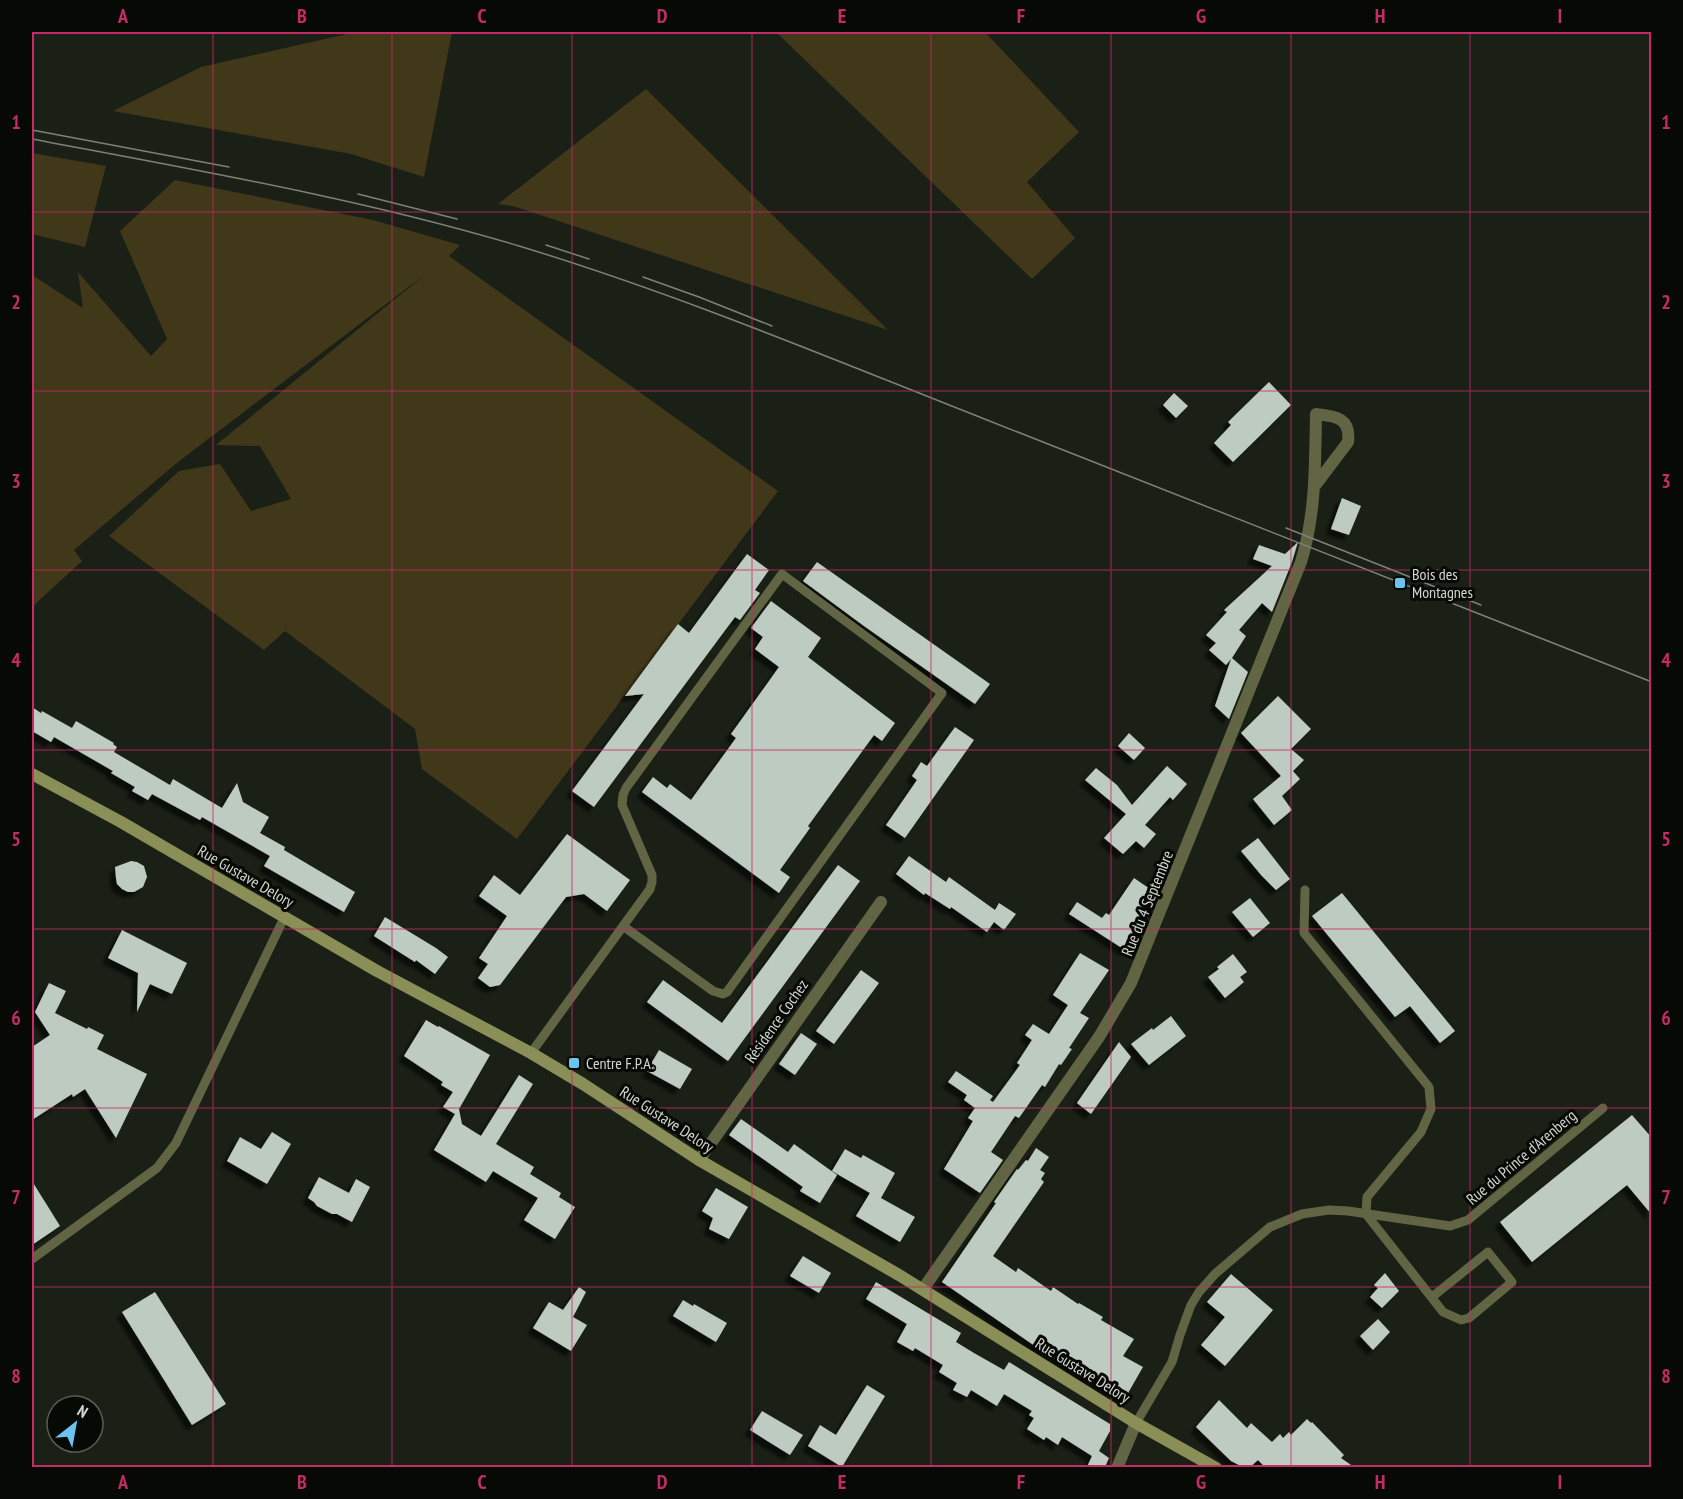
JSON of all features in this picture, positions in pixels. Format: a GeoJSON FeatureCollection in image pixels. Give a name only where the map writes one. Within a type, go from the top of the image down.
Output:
{"type":"FeatureCollection","features":[{"type":"Feature","properties":{"kind":"street","name":"Rue du 4 Septembre"},"geometry":{"type":"LineString","coordinates":[[923,1289],[1099,1037],[1131,983],[1299,569],[1308,537],[1314,487],[1316,414],[1334,416],[1344,423],[1348,433],[1348,442],[1314,487]]}},
{"type":"Feature","properties":{"kind":"street","name":"Rue Gustave Delory"},"geometry":{"type":"LineString","coordinates":[[32,774],[121,822],[385,976],[531,1053],[699,1160],[923,1289],[1136,1423],[1216,1467]]}},
{"type":"Feature","properties":{"kind":"street","name":"Résidence Cochez"},"geometry":{"type":"LineString","coordinates":[[699,1160],[881,902]]}},
{"type":"Feature","properties":{"kind":"street"},"geometry":{"type":"LineString","coordinates":[[1117,1467],[1136,1423]]}},
{"type":"Feature","properties":{"kind":"lane"},"geometry":{"type":"LineString","coordinates":[[531,1053],[623,926],[650,889],[652,875],[622,805],[626,788],[782,574],[942,693],[727,992],[723,994],[713,991],[623,926]]}},
{"type":"Feature","properties":{"kind":"lane"},"geometry":{"type":"LineString","coordinates":[[1305,890],[1304,933],[1429,1087],[1431,1109],[1421,1132],[1367,1197],[1366,1214],[1443,1312],[1461,1320],[1469,1318],[1512,1282],[1488,1252],[1432,1297]]}},
{"type":"Feature","properties":{"kind":"lane"},"geometry":{"type":"LineString","coordinates":[[32,1259],[157,1168],[170,1153],[284,918]]}},
{"type":"Feature","properties":{"kind":"lane","name":"Rue du Prince d'Arenberg"},"geometry":{"type":"LineString","coordinates":[[1136,1423],[1172,1362],[1191,1305],[1199,1292],[1215,1274],[1270,1227],[1302,1214],[1329,1210],[1450,1226],[1468,1220],[1603,1108]]}},
{"type":"Feature","properties":{"kind":"shaded area"},"geometry":{"type":"Polygon","coordinates":[[[356,32],[452,32],[424,177],[351,154],[113,111],[201,67],[356,32]]]}},
{"type":"Feature","properties":{"kind":"shaded area"},"geometry":{"type":"Polygon","coordinates":[[[776,32],[985,32],[1079,132],[1027,182],[1075,238],[1032,279],[776,32]]]}},
{"type":"Feature","properties":{"kind":"shaded area"},"geometry":{"type":"Polygon","coordinates":[[[646,89],[888,330],[513,206],[498,204],[646,89]]]}},
{"type":"Feature","properties":{"kind":"shaded area"},"geometry":{"type":"Polygon","coordinates":[[[32,153],[106,166],[85,247],[32,234],[32,153]]]}},
{"type":"Feature","properties":{"kind":"shaded area"},"geometry":{"type":"Polygon","coordinates":[[[175,180],[373,220],[460,245],[449,256],[778,491],[517,839],[422,769],[415,729],[285,631],[264,650],[109,536],[179,471],[220,464],[251,511],[291,499],[260,446],[216,445],[427,273],[178,462],[74,550],[82,561],[32,607],[32,275],[83,308],[78,272],[151,356],[167,339],[120,231],[175,180]]]}},
{"type":"Feature","properties":{"kind":"building"},"geometry":{"type":"Polygon","coordinates":[[[1269,382],[1291,405],[1233,462],[1214,443],[1231,425],[1228,422],[1269,382]]]}},
{"type":"Feature","properties":{"kind":"building"},"geometry":{"type":"Polygon","coordinates":[[[1174,393],[1188,406],[1176,418],[1163,405],[1174,393]]]}},
{"type":"Feature","properties":{"kind":"building"},"geometry":{"type":"Polygon","coordinates":[[[1342,498],[1361,506],[1349,535],[1331,529],[1342,498]]]}},
{"type":"Feature","properties":{"kind":"building"},"geometry":{"type":"Polygon","coordinates":[[[1298,542],[1272,612],[1262,603],[1239,630],[1246,636],[1232,658],[1248,672],[1229,719],[1215,706],[1231,659],[1226,665],[1209,650],[1216,643],[1206,635],[1227,612],[1224,610],[1272,566],[1253,559],[1259,545],[1285,554],[1298,542]]]}},
{"type":"Feature","properties":{"kind":"building"},"geometry":{"type":"Polygon","coordinates":[[[747,554],[769,570],[755,590],[760,593],[740,620],[735,617],[594,807],[572,791],[644,694],[625,696],[678,624],[689,633],[747,554]]]}},
{"type":"Feature","properties":{"kind":"building"},"geometry":{"type":"Polygon","coordinates":[[[817,562],[990,684],[975,704],[803,581],[817,562]]]}},
{"type":"Feature","properties":{"kind":"building"},"geometry":{"type":"Polygon","coordinates":[[[771,601],[821,638],[808,657],[895,723],[882,741],[874,735],[808,826],[810,828],[780,870],[790,877],[779,893],[642,792],[653,777],[667,788],[670,784],[691,800],[736,738],[731,734],[779,667],[755,649],[763,637],[751,628],[771,601]]]}},
{"type":"Feature","properties":{"kind":"building"},"geometry":{"type":"Polygon","coordinates":[[[1278,696],[1311,729],[1291,749],[1304,760],[1293,771],[1300,779],[1282,796],[1292,810],[1274,825],[1253,799],[1281,776],[1241,733],[1278,696]]]}},
{"type":"Feature","properties":{"kind":"building"},"geometry":{"type":"Polygon","coordinates":[[[32,707],[72,728],[76,721],[114,743],[117,747],[114,752],[170,785],[173,779],[222,808],[237,783],[243,802],[269,817],[260,833],[355,892],[344,912],[264,866],[270,856],[202,817],[200,820],[152,794],[148,800],[132,791],[135,787],[111,773],[113,771],[54,737],[51,742],[32,731],[32,707]]]}},
{"type":"Feature","properties":{"kind":"building"},"geometry":{"type":"Polygon","coordinates":[[[955,727],[974,740],[905,838],[886,825],[917,780],[912,776],[921,762],[927,766],[955,727]]]}},
{"type":"Feature","properties":{"kind":"building"},"geometry":{"type":"Polygon","coordinates":[[[1129,733],[1145,748],[1134,760],[1118,746],[1129,733]]]}},
{"type":"Feature","properties":{"kind":"building"},"geometry":{"type":"Polygon","coordinates":[[[1167,766],[1187,784],[1173,800],[1170,797],[1145,825],[1156,834],[1144,848],[1136,841],[1123,854],[1104,838],[1126,814],[1085,780],[1096,768],[1117,785],[1132,805],[1167,766]]]}},
{"type":"Feature","properties":{"kind":"building"},"geometry":{"type":"Polygon","coordinates":[[[567,834],[630,880],[607,911],[584,894],[566,897],[500,985],[490,987],[478,978],[488,964],[479,958],[507,916],[479,896],[494,875],[520,895],[567,834]]]}},
{"type":"Feature","properties":{"kind":"building"},"geometry":{"type":"Polygon","coordinates":[[[1258,838],[1290,879],[1276,890],[1241,851],[1258,838]]]}},
{"type":"Feature","properties":{"kind":"building"},"geometry":{"type":"Polygon","coordinates":[[[909,856],[946,882],[949,877],[995,910],[999,903],[1016,914],[1004,930],[994,922],[987,932],[951,907],[950,909],[925,893],[924,895],[896,874],[909,856]]]}},
{"type":"Feature","properties":{"kind":"building"},"geometry":{"type":"Polygon","coordinates":[[[131,861],[144,866],[147,877],[143,887],[134,892],[128,892],[117,884],[115,867],[131,861]]]}},
{"type":"Feature","properties":{"kind":"building"},"geometry":{"type":"Polygon","coordinates":[[[838,865],[860,881],[728,1061],[647,1002],[663,980],[722,1023],[838,865]]]}},
{"type":"Feature","properties":{"kind":"building"},"geometry":{"type":"Polygon","coordinates":[[[1134,878],[1153,891],[1140,909],[1143,911],[1136,921],[1139,923],[1125,950],[1069,914],[1077,902],[1102,918],[1106,913],[1109,915],[1134,878]]]}},
{"type":"Feature","properties":{"kind":"building"},"geometry":{"type":"Polygon","coordinates":[[[1342,893],[1455,1031],[1440,1043],[1410,1006],[1395,1017],[1312,916],[1342,893]]]}},
{"type":"Feature","properties":{"kind":"building"},"geometry":{"type":"Polygon","coordinates":[[[1250,898],[1270,923],[1253,937],[1232,912],[1250,898]]]}},
{"type":"Feature","properties":{"kind":"building"},"geometry":{"type":"Polygon","coordinates":[[[385,917],[448,957],[435,974],[416,960],[415,962],[374,936],[385,917]]]}},
{"type":"Feature","properties":{"kind":"building"},"geometry":{"type":"Polygon","coordinates":[[[122,930],[187,963],[172,994],[150,984],[137,1012],[138,973],[108,958],[122,930]]]}},
{"type":"Feature","properties":{"kind":"building"},"geometry":{"type":"Polygon","coordinates":[[[1080,953],[1109,970],[1080,1013],[1089,1018],[1069,1048],[1072,1049],[1061,1065],[1059,1064],[1045,1087],[1042,1085],[1019,1118],[1015,1116],[991,1152],[1003,1160],[980,1193],[944,1169],[973,1121],[968,1118],[975,1108],[964,1100],[967,1095],[948,1082],[956,1071],[993,1096],[990,1100],[993,1102],[1020,1065],[1017,1063],[1032,1040],[1025,1035],[1033,1024],[1049,1034],[1068,1005],[1053,995],[1080,953]]]}},
{"type":"Feature","properties":{"kind":"building"},"geometry":{"type":"Polygon","coordinates":[[[1233,954],[1247,972],[1240,977],[1244,982],[1225,998],[1208,977],[1233,954]]]}},
{"type":"Feature","properties":{"kind":"building"},"geometry":{"type":"Polygon","coordinates":[[[861,970],[879,983],[834,1044],[816,1031],[861,970]]]}},
{"type":"Feature","properties":{"kind":"building"},"geometry":{"type":"Polygon","coordinates":[[[49,983],[66,991],[55,1013],[104,1035],[97,1049],[147,1074],[116,1138],[85,1089],[73,1097],[72,1094],[32,1120],[32,1047],[50,1035],[35,1012],[49,983]]]}},
{"type":"Feature","properties":{"kind":"building"},"geometry":{"type":"Polygon","coordinates":[[[1171,1016],[1186,1036],[1149,1065],[1131,1044],[1171,1016]]]}},
{"type":"Feature","properties":{"kind":"building"},"geometry":{"type":"Polygon","coordinates":[[[426,1020],[490,1055],[459,1109],[462,1124],[481,1136],[519,1075],[533,1084],[496,1144],[534,1167],[530,1174],[561,1193],[559,1197],[575,1207],[555,1239],[524,1220],[538,1198],[493,1171],[486,1182],[434,1150],[455,1114],[443,1107],[453,1092],[441,1085],[443,1082],[404,1056],[426,1020]]]}},
{"type":"Feature","properties":{"kind":"building"},"geometry":{"type":"Polygon","coordinates":[[[801,1033],[817,1044],[795,1075],[779,1064],[801,1033]]]}},
{"type":"Feature","properties":{"kind":"building"},"geometry":{"type":"Polygon","coordinates":[[[1119,1042],[1131,1057],[1091,1114],[1077,1103],[1119,1042]]]}},
{"type":"Feature","properties":{"kind":"building"},"geometry":{"type":"Polygon","coordinates":[[[659,1050],[692,1069],[680,1089],[647,1071],[659,1050]]]}},
{"type":"Feature","properties":{"kind":"building"},"geometry":{"type":"Polygon","coordinates":[[[1632,1115],[1652,1138],[1652,1215],[1627,1185],[1532,1262],[1500,1222],[1632,1115]]]}},
{"type":"Feature","properties":{"kind":"building"},"geometry":{"type":"Polygon","coordinates":[[[741,1119],[788,1152],[794,1144],[837,1175],[820,1203],[800,1191],[803,1187],[729,1135],[741,1119]]]}},
{"type":"Feature","properties":{"kind":"building"},"geometry":{"type":"Polygon","coordinates":[[[272,1132],[291,1144],[267,1184],[227,1161],[240,1137],[261,1149],[272,1132]]]}},
{"type":"Feature","properties":{"kind":"building"},"geometry":{"type":"Polygon","coordinates":[[[1036,1148],[1049,1157],[1040,1170],[1045,1173],[1041,1179],[1044,1182],[993,1256],[1016,1272],[1018,1268],[1051,1291],[1053,1287],[1103,1317],[1101,1320],[1134,1339],[1123,1356],[1143,1367],[1124,1400],[1032,1344],[942,1282],[1017,1169],[1026,1160],[1028,1161],[1036,1148]]]}},
{"type":"Feature","properties":{"kind":"building"},"geometry":{"type":"Polygon","coordinates":[[[845,1149],[861,1158],[863,1155],[895,1173],[881,1198],[915,1217],[900,1242],[856,1216],[870,1193],[832,1171],[845,1149]]]}},
{"type":"Feature","properties":{"kind":"building"},"geometry":{"type":"Polygon","coordinates":[[[319,1177],[349,1193],[356,1179],[370,1187],[352,1222],[317,1206],[308,1198],[319,1177]]]}},
{"type":"Feature","properties":{"kind":"building"},"geometry":{"type":"Polygon","coordinates":[[[32,1181],[60,1226],[32,1245],[32,1181]]]}},
{"type":"Feature","properties":{"kind":"building"},"geometry":{"type":"Polygon","coordinates":[[[716,1188],[748,1207],[729,1239],[709,1229],[713,1218],[702,1211],[716,1188]]]}},
{"type":"Feature","properties":{"kind":"building"},"geometry":{"type":"Polygon","coordinates":[[[803,1256],[831,1273],[819,1293],[790,1276],[803,1256]]]}},
{"type":"Feature","properties":{"kind":"building"},"geometry":{"type":"Polygon","coordinates":[[[1385,1273],[1399,1291],[1382,1308],[1370,1297],[1378,1288],[1374,1285],[1385,1273]]]}},
{"type":"Feature","properties":{"kind":"building"},"geometry":{"type":"Polygon","coordinates":[[[1231,1274],[1273,1310],[1225,1366],[1201,1345],[1225,1317],[1207,1302],[1231,1274]]]}},
{"type":"Feature","properties":{"kind":"building"},"geometry":{"type":"Polygon","coordinates":[[[876,1282],[961,1333],[956,1342],[974,1353],[1004,1370],[1009,1362],[1110,1424],[1110,1431],[1099,1451],[1109,1458],[1105,1467],[1087,1467],[1092,1456],[1062,1437],[1058,1445],[1046,1437],[1044,1440],[1027,1429],[1034,1418],[1029,1415],[1032,1411],[1004,1394],[997,1406],[971,1390],[967,1397],[953,1390],[957,1383],[939,1372],[943,1365],[915,1348],[913,1351],[897,1342],[907,1324],[866,1299],[876,1282]]]}},
{"type":"Feature","properties":{"kind":"building"},"geometry":{"type":"Polygon","coordinates":[[[579,1287],[586,1292],[573,1317],[587,1325],[571,1351],[533,1328],[549,1302],[563,1310],[579,1287]]]}},
{"type":"Feature","properties":{"kind":"building"},"geometry":{"type":"Polygon","coordinates":[[[155,1292],[226,1404],[192,1425],[122,1312],[155,1292]]]}},
{"type":"Feature","properties":{"kind":"building"},"geometry":{"type":"Polygon","coordinates":[[[683,1300],[727,1323],[716,1342],[673,1316],[683,1300]]]}},
{"type":"Feature","properties":{"kind":"building"},"geometry":{"type":"Polygon","coordinates":[[[1378,1319],[1390,1332],[1373,1350],[1360,1336],[1378,1319]]]}},
{"type":"Feature","properties":{"kind":"building"},"geometry":{"type":"Polygon","coordinates":[[[867,1385],[885,1396],[842,1467],[808,1446],[820,1425],[836,1435],[867,1385]]]}},
{"type":"Feature","properties":{"kind":"building"},"geometry":{"type":"Polygon","coordinates":[[[1219,1400],[1247,1428],[1251,1423],[1272,1442],[1280,1434],[1283,1438],[1289,1432],[1291,1435],[1307,1419],[1344,1455],[1341,1458],[1354,1467],[1265,1467],[1258,1460],[1250,1467],[1243,1467],[1231,1461],[1196,1427],[1219,1400]]]}},
{"type":"Feature","properties":{"kind":"building"},"geometry":{"type":"Polygon","coordinates":[[[762,1411],[803,1435],[790,1455],[750,1430],[762,1411]]]}},
{"type":"Feature","properties":{"kind":"tram line"},"geometry":{"type":"LineString","coordinates":[[32,130],[229,167]]}},
{"type":"Feature","properties":{"kind":"tram line"},"geometry":{"type":"LineString","coordinates":[[32,139],[338,199],[459,229],[578,265],[754,328],[1652,682]]}},
{"type":"Feature","properties":{"kind":"tram line"},"geometry":{"type":"LineString","coordinates":[[358,194],[457,219]]}},
{"type":"Feature","properties":{"kind":"tram line"},"geometry":{"type":"LineString","coordinates":[[546,245],[589,259]]}},
{"type":"Feature","properties":{"kind":"tram line"},"geometry":{"type":"LineString","coordinates":[[643,277],[772,326]]}},
{"type":"Feature","properties":{"kind":"tram line"},"geometry":{"type":"LineString","coordinates":[[1286,528],[1481,605]]}},
{"type":"Feature","properties":{"kind":"place","name":"Bois des Montagnes"},"geometry":{"type":"Point","coordinates":[1400,583]}},
{"type":"Feature","properties":{"kind":"place","name":"Centre F.P.A."},"geometry":{"type":"Point","coordinates":[574,1063]}}]}
